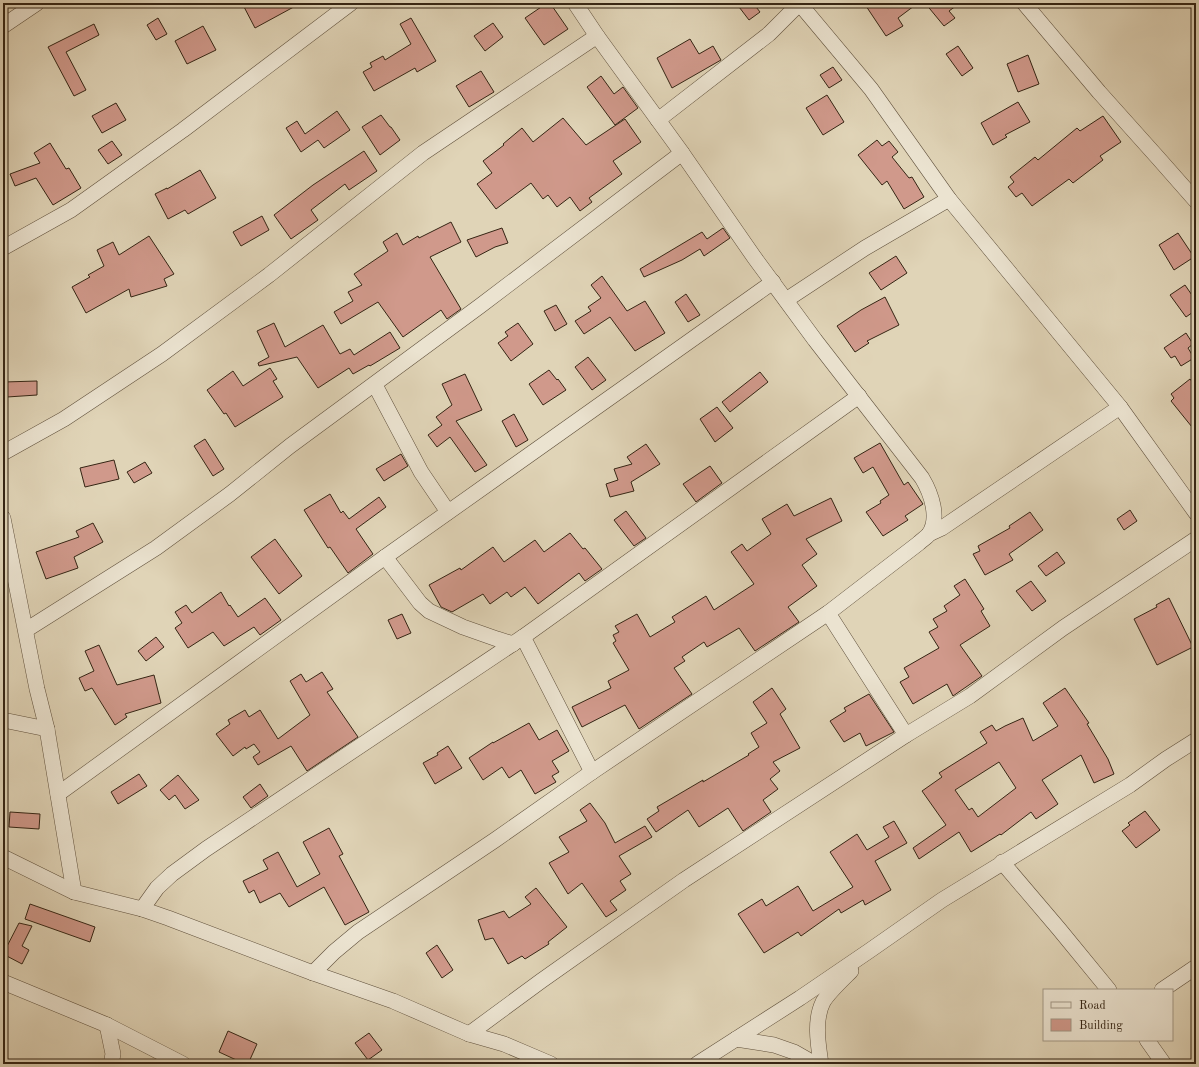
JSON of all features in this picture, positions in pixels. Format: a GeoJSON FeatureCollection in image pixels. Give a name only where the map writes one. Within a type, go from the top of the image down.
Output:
{"type":"FeatureCollection","features":[{"type":"Feature","properties":{"kind":"street"},"geometry":{"type":"LineString","coordinates":[[3,26],[37,3]]}},
{"type":"Feature","properties":{"kind":"street"},"geometry":{"type":"LineString","coordinates":[[3,248],[71,210],[218,104],[351,3]]}},
{"type":"Feature","properties":{"kind":"street"},"geometry":{"type":"LineString","coordinates":[[575,3],[597,36],[682,152],[754,257],[916,469],[927,486],[934,515],[933,524],[929,534]]}},
{"type":"Feature","properties":{"kind":"street"},"geometry":{"type":"LineString","coordinates":[[658,120],[769,34],[800,3],[872,89],[949,199],[1120,407],[1196,512]]}},
{"type":"Feature","properties":{"kind":"street"},"geometry":{"type":"LineString","coordinates":[[1024,3],[1099,92],[1196,201]]}},
{"type":"Feature","properties":{"kind":"street"},"geometry":{"type":"LineString","coordinates":[[3,453],[64,419],[162,354],[270,275],[423,153],[597,36]]}},
{"type":"Feature","properties":{"kind":"street"},"geometry":{"type":"LineString","coordinates":[[26,630],[156,548],[230,494],[290,446],[550,254],[682,152]]}},
{"type":"Feature","properties":{"kind":"street"},"geometry":{"type":"LineString","coordinates":[[786,300],[865,248],[949,199]]}},
{"type":"Feature","properties":{"kind":"street"},"geometry":{"type":"LineString","coordinates":[[58,794],[448,512],[773,282]]}},
{"type":"Feature","properties":{"kind":"street"},"geometry":{"type":"LineString","coordinates":[[375,384],[422,472],[448,512]]}},
{"type":"Feature","properties":{"kind":"street"},"geometry":{"type":"LineString","coordinates":[[142,909],[157,888],[172,874],[206,849],[518,640],[859,396]]}},
{"type":"Feature","properties":{"kind":"street"},"geometry":{"type":"LineString","coordinates":[[313,973],[334,952],[358,932],[828,613],[929,534],[942,528],[1120,407]]}},
{"type":"Feature","properties":{"kind":"street"},"geometry":{"type":"LineString","coordinates":[[3,518],[41,708],[47,729],[74,892]]}},
{"type":"Feature","properties":{"kind":"street"},"geometry":{"type":"LineString","coordinates":[[469,1034],[684,880],[906,735],[970,696],[1063,628],[1196,539]]}},
{"type":"Feature","properties":{"kind":"street"},"geometry":{"type":"LineString","coordinates":[[386,557],[429,612],[463,627],[497,639],[518,640]]}},
{"type":"Feature","properties":{"kind":"street"},"geometry":{"type":"LineString","coordinates":[[828,613],[906,735]]}},
{"type":"Feature","properties":{"kind":"street"},"geometry":{"type":"LineString","coordinates":[[518,640],[592,772]]}},
{"type":"Feature","properties":{"kind":"street"},"geometry":{"type":"LineString","coordinates":[[3,720],[47,729]]}},
{"type":"Feature","properties":{"kind":"street"},"geometry":{"type":"LineString","coordinates":[[697,1064],[800,998],[942,900],[1002,862],[1125,789],[1166,759],[1196,740]]}},
{"type":"Feature","properties":{"kind":"street"},"geometry":{"type":"LineString","coordinates":[[3,856],[74,892],[142,909],[168,918],[313,973],[393,1001],[469,1034],[504,1044],[551,1064]]}},
{"type":"Feature","properties":{"kind":"street"},"geometry":{"type":"LineString","coordinates":[[1002,862],[1059,928],[1108,989]]}},
{"type":"Feature","properties":{"kind":"street"},"geometry":{"type":"LineString","coordinates":[[821,1064],[818,1046],[818,1028],[820,1011],[823,1002],[869,951]]}},
{"type":"Feature","properties":{"kind":"street"},"geometry":{"type":"LineString","coordinates":[[1163,989],[1196,967]]}},
{"type":"Feature","properties":{"kind":"street"},"geometry":{"type":"LineString","coordinates":[[3,982],[107,1025],[183,1064]]}},
{"type":"Feature","properties":{"kind":"street"},"geometry":{"type":"LineString","coordinates":[[107,1025],[113,1054],[111,1064]]}},
{"type":"Feature","properties":{"kind":"street"},"geometry":{"type":"LineString","coordinates":[[736,1039],[774,1045],[794,1052],[815,1064]]}},
{"type":"Feature","properties":{"kind":"street"},"geometry":{"type":"LineString","coordinates":[[1148,1041],[1164,1064]]}},
{"type":"Feature","properties":{"kind":"building"},"geometry":{"type":"Polygon","coordinates":[[[242,3],[301,3],[255,28],[242,3]]]}},
{"type":"Feature","properties":{"kind":"building"},"geometry":{"type":"Polygon","coordinates":[[[547,3],[550,3],[568,29],[544,45],[525,18],[547,3]]]}},
{"type":"Feature","properties":{"kind":"building"},"geometry":{"type":"Polygon","coordinates":[[[736,3],[753,3],[760,12],[749,20],[736,3]]]}},
{"type":"Feature","properties":{"kind":"building"},"geometry":{"type":"Polygon","coordinates":[[[864,3],[918,3],[898,18],[903,26],[886,36],[864,3]]]}},
{"type":"Feature","properties":{"kind":"building"},"geometry":{"type":"Polygon","coordinates":[[[925,3],[960,3],[949,11],[955,18],[944,26],[925,3]]]}},
{"type":"Feature","properties":{"kind":"building"},"geometry":{"type":"Polygon","coordinates":[[[158,18],[167,34],[156,40],[147,25],[158,18]]]}},
{"type":"Feature","properties":{"kind":"building"},"geometry":{"type":"Polygon","coordinates":[[[411,18],[436,61],[417,72],[415,68],[374,91],[363,72],[372,67],[370,63],[383,56],[385,60],[411,44],[400,24],[411,18]]]}},
{"type":"Feature","properties":{"kind":"building"},"geometry":{"type":"Polygon","coordinates":[[[493,23],[503,37],[485,51],[474,36],[493,23]]]}},
{"type":"Feature","properties":{"kind":"building"},"geometry":{"type":"Polygon","coordinates":[[[94,24],[99,35],[66,52],[86,90],[74,96],[48,47],[94,24]]]}},
{"type":"Feature","properties":{"kind":"building"},"geometry":{"type":"Polygon","coordinates":[[[203,26],[216,50],[187,64],[175,41],[203,26]]]}},
{"type":"Feature","properties":{"kind":"building"},"geometry":{"type":"Polygon","coordinates":[[[690,39],[699,54],[713,46],[721,60],[672,88],[657,58],[690,39]]]}},
{"type":"Feature","properties":{"kind":"building"},"geometry":{"type":"Polygon","coordinates":[[[958,46],[973,68],[962,76],[946,54],[958,46]]]}},
{"type":"Feature","properties":{"kind":"building"},"geometry":{"type":"Polygon","coordinates":[[[1028,55],[1039,84],[1018,92],[1007,64],[1028,55]]]}},
{"type":"Feature","properties":{"kind":"building"},"geometry":{"type":"Polygon","coordinates":[[[833,67],[842,80],[829,88],[820,75],[833,67]]]}},
{"type":"Feature","properties":{"kind":"building"},"geometry":{"type":"Polygon","coordinates":[[[481,71],[494,92],[469,107],[456,86],[481,71]]]}},
{"type":"Feature","properties":{"kind":"building"},"geometry":{"type":"Polygon","coordinates":[[[601,76],[614,94],[623,87],[638,108],[615,125],[587,87],[601,76]]]}},
{"type":"Feature","properties":{"kind":"building"},"geometry":{"type":"Polygon","coordinates":[[[827,95],[844,122],[823,135],[806,108],[827,95]]]}},
{"type":"Feature","properties":{"kind":"building"},"geometry":{"type":"Polygon","coordinates":[[[1018,102],[1030,122],[1005,135],[1007,137],[993,145],[981,123],[1018,102]]]}},
{"type":"Feature","properties":{"kind":"building"},"geometry":{"type":"Polygon","coordinates":[[[116,103],[126,120],[102,133],[92,116],[116,103]]]}},
{"type":"Feature","properties":{"kind":"building"},"geometry":{"type":"Polygon","coordinates":[[[337,111],[350,130],[324,148],[318,140],[301,152],[286,128],[297,121],[305,134],[337,111]]]}},
{"type":"Feature","properties":{"kind":"building"},"geometry":{"type":"Polygon","coordinates":[[[381,115],[400,140],[380,155],[362,127],[381,115]]]}},
{"type":"Feature","properties":{"kind":"building"},"geometry":{"type":"Polygon","coordinates":[[[1103,116],[1121,142],[1100,156],[1103,160],[1073,183],[1069,179],[1032,206],[1022,193],[1016,197],[1008,187],[1014,182],[1010,177],[1035,157],[1038,160],[1077,128],[1080,131],[1103,116]]]}},
{"type":"Feature","properties":{"kind":"building"},"geometry":{"type":"Polygon","coordinates":[[[563,118],[586,145],[625,119],[641,142],[613,161],[622,174],[589,198],[592,202],[580,211],[570,197],[557,207],[548,195],[543,199],[531,183],[496,209],[477,184],[492,173],[483,161],[504,145],[503,144],[522,128],[533,142],[563,118]]]}},
{"type":"Feature","properties":{"kind":"building"},"geometry":{"type":"Polygon","coordinates":[[[877,140],[882,146],[889,141],[898,152],[892,157],[909,178],[912,177],[924,197],[904,209],[887,181],[882,185],[858,155],[877,140]]]}},
{"type":"Feature","properties":{"kind":"building"},"geometry":{"type":"Polygon","coordinates":[[[112,141],[122,155],[108,164],[98,150],[112,141]]]}},
{"type":"Feature","properties":{"kind":"building"},"geometry":{"type":"Polygon","coordinates":[[[50,143],[66,169],[69,168],[81,188],[53,205],[36,178],[15,186],[10,174],[40,163],[34,153],[50,143]]]}},
{"type":"Feature","properties":{"kind":"building"},"geometry":{"type":"Polygon","coordinates":[[[364,151],[377,171],[349,190],[345,184],[311,210],[318,220],[291,239],[274,215],[313,185],[364,151]]]}},
{"type":"Feature","properties":{"kind":"building"},"geometry":{"type":"Polygon","coordinates":[[[200,170],[216,198],[188,214],[185,210],[168,219],[155,194],[167,189],[200,170]]]}},
{"type":"Feature","properties":{"kind":"building"},"geometry":{"type":"Polygon","coordinates":[[[262,216],[269,230],[241,246],[233,232],[262,216]]]}},
{"type":"Feature","properties":{"kind":"building"},"geometry":{"type":"Polygon","coordinates":[[[451,222],[461,242],[430,257],[461,309],[447,319],[441,310],[403,337],[378,302],[341,324],[334,312],[353,301],[348,292],[362,285],[354,274],[388,251],[383,242],[397,233],[403,245],[418,236],[419,238],[451,222]]]}},
{"type":"Feature","properties":{"kind":"building"},"geometry":{"type":"Polygon","coordinates":[[[502,228],[508,243],[495,247],[476,257],[467,240],[502,228]]]}},
{"type":"Feature","properties":{"kind":"building"},"geometry":{"type":"Polygon","coordinates":[[[723,228],[730,238],[704,256],[700,249],[682,260],[644,277],[640,269],[702,232],[707,239],[723,228]]]}},
{"type":"Feature","properties":{"kind":"building"},"geometry":{"type":"Polygon","coordinates":[[[1178,233],[1194,257],[1174,270],[1159,245],[1178,233]]]}},
{"type":"Feature","properties":{"kind":"building"},"geometry":{"type":"Polygon","coordinates":[[[149,236],[174,274],[164,279],[167,286],[131,297],[129,289],[86,313],[72,287],[90,277],[88,275],[104,266],[97,250],[113,242],[119,255],[149,236]]]}},
{"type":"Feature","properties":{"kind":"building"},"geometry":{"type":"Polygon","coordinates":[[[896,256],[907,273],[881,290],[869,273],[896,256]]]}},
{"type":"Feature","properties":{"kind":"building"},"geometry":{"type":"Polygon","coordinates":[[[602,276],[627,311],[645,301],[665,333],[635,351],[610,317],[584,334],[575,321],[591,311],[588,307],[601,298],[591,285],[602,276]]]}},
{"type":"Feature","properties":{"kind":"building"},"geometry":{"type":"Polygon","coordinates":[[[1185,285],[1196,301],[1196,310],[1186,317],[1170,295],[1185,285]]]}},
{"type":"Feature","properties":{"kind":"building"},"geometry":{"type":"Polygon","coordinates":[[[686,294],[700,315],[688,322],[675,302],[686,294]]]}},
{"type":"Feature","properties":{"kind":"building"},"geometry":{"type":"Polygon","coordinates":[[[885,297],[899,325],[867,341],[869,343],[855,352],[837,326],[861,310],[885,297]]]}},
{"type":"Feature","properties":{"kind":"building"},"geometry":{"type":"Polygon","coordinates":[[[556,305],[567,324],[555,331],[544,311],[556,305]]]}},
{"type":"Feature","properties":{"kind":"building"},"geometry":{"type":"Polygon","coordinates":[[[274,323],[285,347],[323,325],[340,354],[350,349],[354,355],[390,332],[400,348],[370,366],[369,365],[353,374],[349,368],[318,388],[297,357],[259,366],[258,363],[269,357],[257,331],[274,323]]]}},
{"type":"Feature","properties":{"kind":"building"},"geometry":{"type":"Polygon","coordinates":[[[518,323],[533,344],[511,361],[498,343],[508,336],[505,332],[518,323]]]}},
{"type":"Feature","properties":{"kind":"building"},"geometry":{"type":"Polygon","coordinates":[[[1186,333],[1193,344],[1188,348],[1194,358],[1181,366],[1175,356],[1171,358],[1164,348],[1186,333]]]}},
{"type":"Feature","properties":{"kind":"building"},"geometry":{"type":"Polygon","coordinates":[[[588,357],[606,380],[592,390],[575,367],[588,357]]]}},
{"type":"Feature","properties":{"kind":"building"},"geometry":{"type":"Polygon","coordinates":[[[270,368],[277,379],[273,381],[283,397],[235,427],[226,413],[224,414],[207,390],[233,371],[243,386],[270,368]]]}},
{"type":"Feature","properties":{"kind":"building"},"geometry":{"type":"Polygon","coordinates":[[[549,370],[566,390],[543,405],[529,384],[549,370]]]}},
{"type":"Feature","properties":{"kind":"building"},"geometry":{"type":"Polygon","coordinates":[[[760,372],[768,382],[730,412],[722,402],[760,372]]]}},
{"type":"Feature","properties":{"kind":"building"},"geometry":{"type":"Polygon","coordinates":[[[465,374],[482,410],[456,421],[487,465],[475,472],[450,437],[437,447],[428,435],[442,425],[436,417],[452,405],[442,384],[465,374]]]}},
{"type":"Feature","properties":{"kind":"building"},"geometry":{"type":"Polygon","coordinates":[[[1190,379],[1196,387],[1196,432],[1171,401],[1174,398],[1171,394],[1190,379]]]}},
{"type":"Feature","properties":{"kind":"building"},"geometry":{"type":"Polygon","coordinates":[[[37,381],[37,395],[7,397],[4,382],[37,381]]]}},
{"type":"Feature","properties":{"kind":"building"},"geometry":{"type":"Polygon","coordinates":[[[717,407],[733,428],[715,442],[700,419],[717,407]]]}},
{"type":"Feature","properties":{"kind":"building"},"geometry":{"type":"Polygon","coordinates":[[[514,414],[528,440],[516,447],[502,421],[514,414]]]}},
{"type":"Feature","properties":{"kind":"building"},"geometry":{"type":"Polygon","coordinates":[[[205,439],[224,469],[213,476],[194,446],[205,439]]]}},
{"type":"Feature","properties":{"kind":"building"},"geometry":{"type":"Polygon","coordinates":[[[880,443],[904,485],[908,482],[923,504],[905,516],[908,520],[883,536],[866,512],[881,503],[880,501],[889,495],[873,467],[863,473],[854,458],[880,443]]]}},
{"type":"Feature","properties":{"kind":"building"},"geometry":{"type":"Polygon","coordinates":[[[646,444],[660,464],[631,482],[634,491],[610,497],[606,484],[618,480],[614,469],[632,464],[627,457],[646,444]]]}},
{"type":"Feature","properties":{"kind":"building"},"geometry":{"type":"Polygon","coordinates":[[[401,454],[408,466],[384,481],[376,469],[401,454]]]}},
{"type":"Feature","properties":{"kind":"building"},"geometry":{"type":"Polygon","coordinates":[[[114,460],[119,479],[85,487],[80,468],[114,460]]]}},
{"type":"Feature","properties":{"kind":"building"},"geometry":{"type":"Polygon","coordinates":[[[145,462],[152,473],[134,483],[127,472],[145,462]]]}},
{"type":"Feature","properties":{"kind":"building"},"geometry":{"type":"Polygon","coordinates":[[[710,466],[722,483],[696,502],[683,484],[710,466]]]}},
{"type":"Feature","properties":{"kind":"building"},"geometry":{"type":"Polygon","coordinates":[[[330,494],[341,513],[343,511],[349,519],[379,497],[386,507],[356,529],[373,554],[348,573],[330,547],[328,548],[304,510],[330,494]]]}},
{"type":"Feature","properties":{"kind":"building"},"geometry":{"type":"Polygon","coordinates":[[[831,498],[842,521],[806,539],[817,554],[802,565],[817,586],[788,607],[799,622],[755,651],[739,628],[707,647],[704,642],[682,657],[685,661],[674,668],[692,694],[639,729],[625,705],[582,727],[572,707],[611,688],[608,681],[629,670],[613,643],[616,641],[613,635],[619,632],[615,626],[637,614],[650,637],[675,622],[672,617],[706,596],[714,610],[754,584],[731,552],[742,544],[747,551],[771,534],[762,519],[787,504],[794,516],[831,498]]]}},
{"type":"Feature","properties":{"kind":"building"},"geometry":{"type":"Polygon","coordinates":[[[1130,510],[1137,521],[1124,530],[1117,519],[1130,510]]]}},
{"type":"Feature","properties":{"kind":"building"},"geometry":{"type":"Polygon","coordinates":[[[626,511],[646,538],[634,546],[614,520],[626,511]]]}},
{"type":"Feature","properties":{"kind":"building"},"geometry":{"type":"Polygon","coordinates":[[[1030,512],[1043,530],[1009,554],[1013,560],[985,575],[973,554],[980,551],[978,546],[1010,528],[1009,526],[1030,512]]]}},
{"type":"Feature","properties":{"kind":"building"},"geometry":{"type":"Polygon","coordinates":[[[93,523],[103,542],[74,557],[78,568],[46,579],[36,552],[79,537],[76,531],[93,523]]]}},
{"type":"Feature","properties":{"kind":"building"},"geometry":{"type":"Polygon","coordinates":[[[570,533],[583,549],[585,548],[602,569],[585,581],[579,573],[538,604],[525,587],[511,597],[507,592],[490,604],[483,594],[452,612],[441,607],[429,585],[460,568],[461,570],[493,547],[504,562],[535,540],[544,552],[570,533]]]}},
{"type":"Feature","properties":{"kind":"building"},"geometry":{"type":"Polygon","coordinates":[[[275,539],[302,576],[279,594],[251,557],[275,539]]]}},
{"type":"Feature","properties":{"kind":"building"},"geometry":{"type":"Polygon","coordinates":[[[1057,552],[1065,563],[1046,576],[1038,566],[1057,552]]]}},
{"type":"Feature","properties":{"kind":"building"},"geometry":{"type":"Polygon","coordinates":[[[965,579],[984,609],[981,611],[990,626],[960,645],[982,676],[953,696],[947,684],[913,704],[900,682],[909,677],[904,668],[939,648],[929,632],[938,627],[933,619],[947,611],[944,606],[960,595],[954,586],[965,579]]]}},
{"type":"Feature","properties":{"kind":"building"},"geometry":{"type":"Polygon","coordinates":[[[1031,581],[1046,601],[1032,611],[1016,591],[1031,581]]]}},
{"type":"Feature","properties":{"kind":"building"},"geometry":{"type":"Polygon","coordinates":[[[221,592],[229,606],[230,605],[238,617],[265,598],[281,620],[260,635],[254,627],[224,646],[213,632],[188,648],[175,628],[182,623],[175,612],[186,605],[192,613],[221,592]]]}},
{"type":"Feature","properties":{"kind":"building"},"geometry":{"type":"Polygon","coordinates":[[[1169,598],[1193,647],[1157,665],[1134,619],[1157,607],[1156,605],[1169,598]]]}},
{"type":"Feature","properties":{"kind":"building"},"geometry":{"type":"Polygon","coordinates":[[[402,614],[411,633],[397,639],[388,620],[402,614]]]}},
{"type":"Feature","properties":{"kind":"building"},"geometry":{"type":"Polygon","coordinates":[[[156,637],[164,647],[146,661],[138,651],[156,637]]]}},
{"type":"Feature","properties":{"kind":"building"},"geometry":{"type":"Polygon","coordinates":[[[99,645],[117,685],[154,675],[161,703],[125,714],[127,717],[115,725],[92,688],[85,691],[79,678],[94,671],[85,651],[99,645]]]}},
{"type":"Feature","properties":{"kind":"building"},"geometry":{"type":"Polygon","coordinates":[[[322,672],[333,689],[327,692],[358,737],[307,771],[291,746],[258,765],[253,757],[260,752],[254,744],[246,749],[245,747],[233,756],[216,734],[230,724],[228,720],[245,710],[249,717],[260,710],[278,739],[310,715],[290,681],[301,674],[306,682],[322,672]]]}},
{"type":"Feature","properties":{"kind":"building"},"geometry":{"type":"Polygon","coordinates":[[[772,688],[786,709],[780,714],[800,748],[773,762],[780,771],[770,779],[778,789],[763,800],[771,812],[743,831],[728,808],[699,827],[688,810],[656,832],[647,819],[659,811],[657,807],[749,755],[748,754],[759,747],[751,733],[767,723],[753,702],[772,688]]]}},
{"type":"Feature","properties":{"kind":"building"},"geometry":{"type":"Polygon","coordinates":[[[1065,688],[1089,723],[1087,724],[1108,759],[1114,774],[1094,783],[1081,755],[1042,780],[1058,804],[1036,819],[1031,812],[1001,835],[1000,834],[971,852],[959,832],[919,859],[913,848],[946,825],[922,791],[942,777],[939,773],[987,743],[980,732],[992,725],[996,731],[1023,718],[1033,741],[1058,726],[1043,703],[1065,688]],[[999,762],[955,790],[969,810],[972,808],[978,817],[1016,788],[999,762]]]}},
{"type":"Feature","properties":{"kind":"building"},"geometry":{"type":"Polygon","coordinates":[[[869,694],[894,732],[866,746],[860,733],[844,742],[830,721],[846,711],[844,708],[869,694]]]}},
{"type":"Feature","properties":{"kind":"building"},"geometry":{"type":"Polygon","coordinates":[[[529,723],[539,740],[557,730],[569,751],[552,761],[559,772],[552,776],[556,782],[535,794],[521,770],[509,778],[502,767],[483,780],[469,758],[493,742],[529,723]]]}},
{"type":"Feature","properties":{"kind":"building"},"geometry":{"type":"Polygon","coordinates":[[[448,746],[462,768],[435,784],[423,763],[438,755],[437,753],[448,746]]]}},
{"type":"Feature","properties":{"kind":"building"},"geometry":{"type":"Polygon","coordinates":[[[139,774],[147,786],[118,804],[111,792],[139,774]]]}},
{"type":"Feature","properties":{"kind":"building"},"geometry":{"type":"Polygon","coordinates":[[[178,775],[199,800],[185,809],[175,795],[169,800],[160,790],[178,775]]]}},
{"type":"Feature","properties":{"kind":"building"},"geometry":{"type":"Polygon","coordinates":[[[260,784],[268,796],[251,808],[243,797],[260,784]]]}},
{"type":"Feature","properties":{"kind":"building"},"geometry":{"type":"Polygon","coordinates":[[[590,803],[605,823],[615,843],[645,826],[652,837],[619,856],[631,874],[620,881],[626,890],[610,901],[617,910],[606,917],[582,883],[568,894],[549,863],[569,852],[559,837],[587,821],[580,810],[590,803]]]}},
{"type":"Feature","properties":{"kind":"building"},"geometry":{"type":"Polygon","coordinates":[[[1145,811],[1160,830],[1136,848],[1122,831],[1130,825],[1128,823],[1145,811]]]}},
{"type":"Feature","properties":{"kind":"building"},"geometry":{"type":"Polygon","coordinates":[[[10,812],[40,814],[39,829],[9,827],[10,812]]]}},
{"type":"Feature","properties":{"kind":"building"},"geometry":{"type":"Polygon","coordinates":[[[894,821],[907,843],[875,861],[891,890],[865,905],[863,900],[841,913],[839,909],[801,936],[798,932],[764,953],[738,914],[762,899],[766,906],[798,886],[813,911],[853,887],[830,852],[857,834],[867,850],[889,837],[883,827],[894,821]]]}},
{"type":"Feature","properties":{"kind":"building"},"geometry":{"type":"Polygon","coordinates":[[[329,828],[343,854],[339,856],[369,912],[345,925],[324,887],[289,907],[280,893],[260,903],[254,890],[249,893],[243,881],[268,869],[263,860],[278,852],[297,887],[320,874],[303,842],[329,828]]]}},
{"type":"Feature","properties":{"kind":"building"},"geometry":{"type":"Polygon","coordinates":[[[536,888],[567,927],[548,942],[549,944],[525,959],[522,956],[508,964],[493,938],[485,940],[478,920],[504,911],[509,918],[531,904],[525,897],[536,888]]]}},
{"type":"Feature","properties":{"kind":"building"},"geometry":{"type":"Polygon","coordinates":[[[30,904],[95,927],[90,942],[25,919],[30,904]]]}},
{"type":"Feature","properties":{"kind":"building"},"geometry":{"type":"Polygon","coordinates":[[[19,923],[32,926],[22,946],[29,950],[22,964],[3,954],[19,923]]]}},
{"type":"Feature","properties":{"kind":"building"},"geometry":{"type":"Polygon","coordinates":[[[437,945],[453,970],[442,978],[426,953],[437,945]]]}},
{"type":"Feature","properties":{"kind":"building"},"geometry":{"type":"Polygon","coordinates":[[[228,1031],[257,1044],[248,1064],[219,1052],[228,1031]]]}},
{"type":"Feature","properties":{"kind":"building"},"geometry":{"type":"Polygon","coordinates":[[[369,1033],[382,1050],[368,1060],[355,1043],[369,1033]]]}}]}
